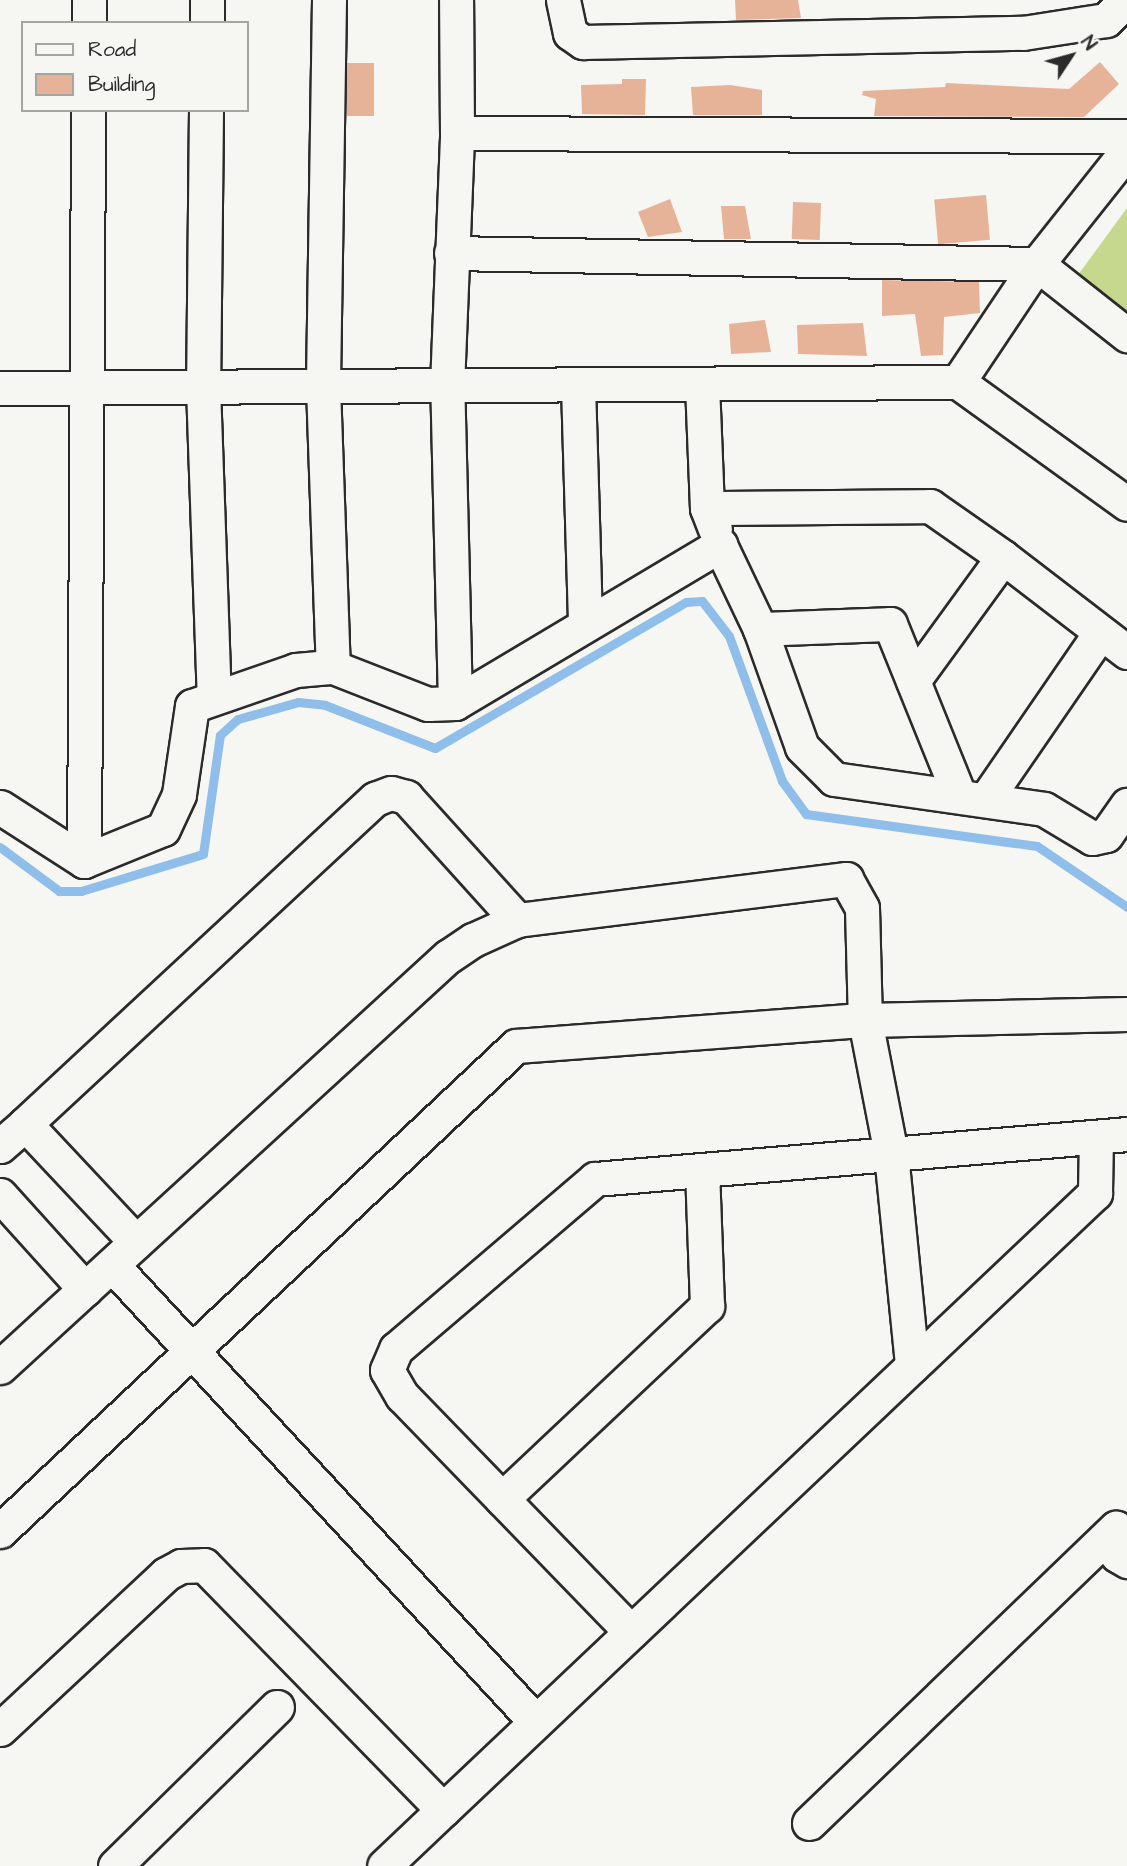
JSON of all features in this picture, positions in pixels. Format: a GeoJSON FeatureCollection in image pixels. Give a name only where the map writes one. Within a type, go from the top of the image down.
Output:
{"type":"FeatureCollection","features":[{"type":"Feature","properties":{"kind":"street"},"geometry":{"type":"LineString","coordinates":[[89,0],[89,21]]}},
{"type":"Feature","properties":{"kind":"street"},"geometry":{"type":"LineString","coordinates":[[207,0],[207,21]]}},
{"type":"Feature","properties":{"kind":"street"},"geometry":{"type":"LineString","coordinates":[[329,0],[323,386],[333,667]]}},
{"type":"Feature","properties":{"kind":"street"},"geometry":{"type":"LineString","coordinates":[[455,703],[447,386],[457,133],[456,0]]}},
{"type":"Feature","properties":{"kind":"street"},"geometry":{"type":"LineString","coordinates":[[563,0],[570,33],[583,42],[1023,33],[1106,20],[1125,0]]}},
{"type":"Feature","properties":{"kind":"street"},"geometry":{"type":"LineString","coordinates":[[84,861],[84,388],[88,112]]}},
{"type":"Feature","properties":{"kind":"street"},"geometry":{"type":"LineString","coordinates":[[206,112],[203,387],[214,697]]}},
{"type":"Feature","properties":{"kind":"street"},"geometry":{"type":"LineString","coordinates":[[457,133],[1127,136]]}},
{"type":"Feature","properties":{"kind":"street"},"geometry":{"type":"LineString","coordinates":[[958,382],[1037,264],[1127,151]]}},
{"type":"Feature","properties":{"kind":"street"},"geometry":{"type":"LineString","coordinates":[[451,253],[1037,264],[1127,335]]}},
{"type":"Feature","properties":{"kind":"street"},"geometry":{"type":"LineString","coordinates":[[0,388],[958,382],[1127,504]]}},
{"type":"Feature","properties":{"kind":"street"},"geometry":{"type":"LineString","coordinates":[[702,384],[707,508],[720,545],[760,629],[802,747],[834,779],[1044,809],[1092,838],[1106,835],[1127,805]]}},
{"type":"Feature","properties":{"kind":"street"},"geometry":{"type":"LineString","coordinates":[[578,385],[585,623]]}},
{"type":"Feature","properties":{"kind":"street"},"geometry":{"type":"LineString","coordinates":[[707,508],[930,506],[1003,557],[1114,642],[972,797]]}},
{"type":"Feature","properties":{"kind":"street"},"geometry":{"type":"LineString","coordinates":[[84,861],[163,829],[179,794],[192,706],[296,670],[333,667],[428,704],[455,703],[585,623],[720,545]]}},
{"type":"Feature","properties":{"kind":"street"},"geometry":{"type":"LineString","coordinates":[[913,681],[1003,557]]}},
{"type":"Feature","properties":{"kind":"street"},"geometry":{"type":"LineString","coordinates":[[760,629],[890,624],[913,681],[972,797]]}},
{"type":"Feature","properties":{"kind":"street"},"geometry":{"type":"LineString","coordinates":[[0,1146],[374,799],[391,793],[405,797],[517,920]]}},
{"type":"Feature","properties":{"kind":"street"},"geometry":{"type":"LineString","coordinates":[[0,807],[84,861]]}},
{"type":"Feature","properties":{"kind":"street"},"geometry":{"type":"LineString","coordinates":[[0,1367],[449,956],[517,920],[846,879],[862,908],[864,1020],[891,1154],[912,1366]]}},
{"type":"Feature","properties":{"kind":"street"},"geometry":{"type":"LineString","coordinates":[[0,1531],[516,1046],[864,1020],[1127,1014]]}},
{"type":"Feature","properties":{"kind":"street"},"geometry":{"type":"LineString","coordinates":[[25,1124],[136,1242]]}},
{"type":"Feature","properties":{"kind":"street"},"geometry":{"type":"LineString","coordinates":[[384,1866],[1095,1193],[1112,1136],[595,1179],[396,1349],[387,1370],[402,1396],[631,1632]]}},
{"type":"Feature","properties":{"kind":"street"},"geometry":{"type":"LineString","coordinates":[[502,1499],[707,1306],[702,1170]]}},
{"type":"Feature","properties":{"kind":"street"},"geometry":{"type":"LineString","coordinates":[[0,1195],[85,1289]]}},
{"type":"Feature","properties":{"kind":"street"},"geometry":{"type":"LineString","coordinates":[[112,1265],[536,1721]]}},
{"type":"Feature","properties":{"kind":"street"},"geometry":{"type":"LineString","coordinates":[[1121,1522],[1117,1555],[1127,1561]]}},
{"type":"Feature","properties":{"kind":"street"},"geometry":{"type":"LineString","coordinates":[[809,1823],[1121,1522]]}},
{"type":"Feature","properties":{"kind":"street"},"geometry":{"type":"LineString","coordinates":[[0,1729],[166,1574],[181,1566],[204,1565],[443,1810]]}},
{"type":"Feature","properties":{"kind":"street"},"geometry":{"type":"LineString","coordinates":[[115,1866],[277,1707]]}},
{"type":"Feature","properties":{"kind":"green space"},"geometry":{"type":"Polygon","coordinates":[[[1127,208],[1127,312],[1078,275],[1127,208]]]}},
{"type":"Feature","properties":{"kind":"building"},"geometry":{"type":"Polygon","coordinates":[[[735,0],[798,0],[801,18],[736,20],[735,0]]]}},
{"type":"Feature","properties":{"kind":"building"},"geometry":{"type":"Polygon","coordinates":[[[1100,62],[1119,84],[1084,117],[874,116],[876,99],[862,95],[863,91],[945,87],[946,83],[1069,89],[1100,62]]]}},
{"type":"Feature","properties":{"kind":"building"},"geometry":{"type":"Polygon","coordinates":[[[347,63],[374,63],[374,116],[347,116],[347,63]]]}},
{"type":"Feature","properties":{"kind":"building"},"geometry":{"type":"Polygon","coordinates":[[[622,79],[646,79],[645,115],[582,114],[581,85],[622,84],[622,79]]]}},
{"type":"Feature","properties":{"kind":"building"},"geometry":{"type":"Polygon","coordinates":[[[730,85],[762,90],[762,115],[693,115],[691,87],[730,85]]]}},
{"type":"Feature","properties":{"kind":"building"},"geometry":{"type":"Polygon","coordinates":[[[986,195],[990,240],[938,244],[934,200],[986,195]]]}},
{"type":"Feature","properties":{"kind":"building"},"geometry":{"type":"Polygon","coordinates":[[[670,199],[682,232],[648,237],[638,212],[670,199]]]}},
{"type":"Feature","properties":{"kind":"building"},"geometry":{"type":"Polygon","coordinates":[[[793,202],[821,203],[820,240],[792,239],[793,202]]]}},
{"type":"Feature","properties":{"kind":"building"},"geometry":{"type":"Polygon","coordinates":[[[721,206],[745,206],[751,239],[724,239],[721,206]]]}},
{"type":"Feature","properties":{"kind":"building"},"geometry":{"type":"Polygon","coordinates":[[[882,280],[979,282],[980,313],[944,317],[943,355],[921,356],[915,314],[882,316],[882,280]]]}},
{"type":"Feature","properties":{"kind":"building"},"geometry":{"type":"Polygon","coordinates":[[[765,320],[771,352],[731,354],[729,324],[765,320]]]}},
{"type":"Feature","properties":{"kind":"building"},"geometry":{"type":"Polygon","coordinates":[[[863,323],[867,356],[798,354],[797,325],[863,323]]]}},
{"type":"Feature","properties":{"kind":"waterway"},"geometry":{"type":"LineString","coordinates":[[0,847],[59,891],[81,891],[203,854],[220,735],[238,719],[298,702],[325,705],[435,748],[686,602],[702,601],[729,636],[782,781],[806,814],[1037,846],[1127,907]]}}]}
